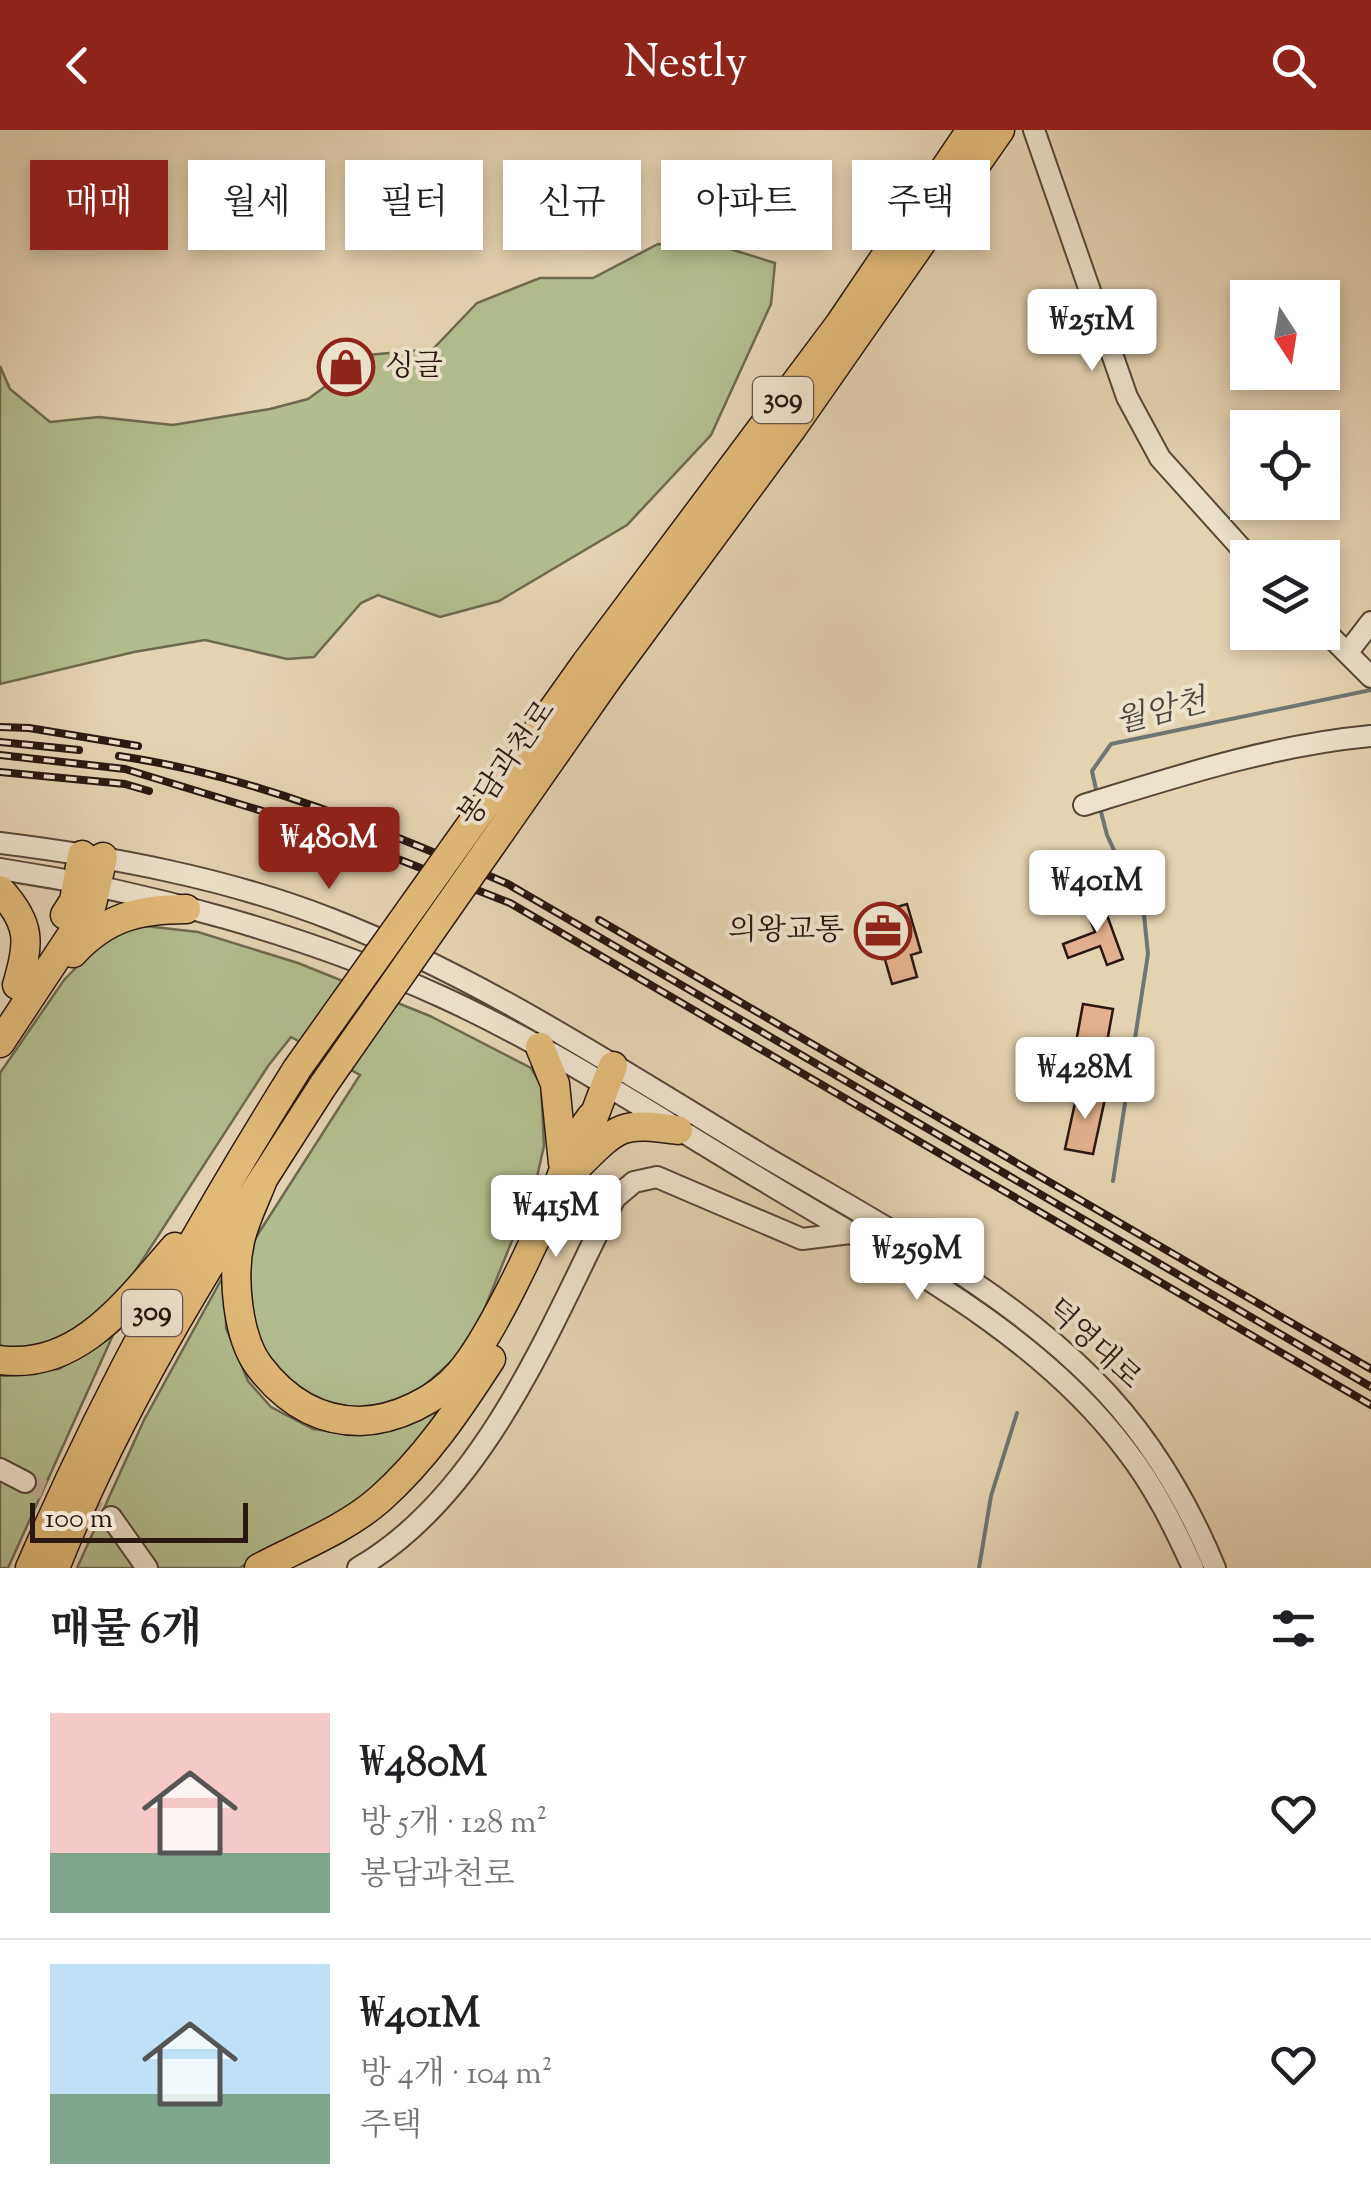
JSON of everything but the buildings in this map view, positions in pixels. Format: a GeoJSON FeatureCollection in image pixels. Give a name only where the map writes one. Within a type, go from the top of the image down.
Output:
{"type":"FeatureCollection","features":[{"type":"Feature","properties":{"kind":"highway","name":"봉담과천로"},"geometry":{"type":"LineString","coordinates":[[56,1568],[145,1378],[217,1247],[597,671],[971,130]]}},
{"type":"Feature","properties":{"kind":"highway","name":"봉담과천로"},"geometry":{"type":"LineString","coordinates":[[30,1568],[75,1464],[206,1212],[297,1069],[597,671],[793,428],[1000,130]]}},
{"type":"Feature","properties":{"kind":"highway"},"geometry":{"type":"LineString","coordinates":[[0,1043],[92,904],[87,884],[92,856]]}},
{"type":"Feature","properties":{"kind":"highway"},"geometry":{"type":"LineString","coordinates":[[0,1010],[87,884]]}},
{"type":"Feature","properties":{"kind":"highway"},"geometry":{"type":"LineString","coordinates":[[0,890],[16,908],[26,928],[27,951],[17,985]]}},
{"type":"Feature","properties":{"kind":"highway"},"geometry":{"type":"LineString","coordinates":[[48,972],[92,932],[123,915],[186,908]]}},
{"type":"Feature","properties":{"kind":"highway"},"geometry":{"type":"LineString","coordinates":[[540,1048],[555,1084],[571,1167]]}},
{"type":"Feature","properties":{"kind":"highway"},"geometry":{"type":"LineString","coordinates":[[259,1568],[378,1501],[450,1422],[493,1356],[536,1274],[571,1167],[575,1138],[590,1117],[608,1075]]}},
{"type":"Feature","properties":{"kind":"highway"},"geometry":{"type":"LineString","coordinates":[[264,1177],[240,1242],[242,1324],[254,1359],[277,1390],[309,1410],[338,1421],[370,1420],[402,1414],[460,1374],[571,1167],[623,1128],[637,1124],[678,1130]]}},
{"type":"Feature","properties":{"kind":"highway"},"geometry":{"type":"LineString","coordinates":[[0,1360],[46,1357],[79,1344],[110,1320],[206,1212]]}},
{"type":"Feature","properties":{"kind":"street"},"geometry":{"type":"LineString","coordinates":[[1034,130],[1127,397],[1160,458],[1234,540]]}},
{"type":"Feature","properties":{"kind":"street"},"geometry":{"type":"LineString","coordinates":[[1340,646],[1360,665],[1371,622]]}},
{"type":"Feature","properties":{"kind":"street"},"geometry":{"type":"LineString","coordinates":[[1084,805],[1216,765],[1322,740],[1371,736]]}},
{"type":"Feature","properties":{"kind":"street"},"geometry":{"type":"LineString","coordinates":[[0,844],[92,856],[238,889],[331,920],[537,1019],[608,1075]]}},
{"type":"Feature","properties":{"kind":"street"},"geometry":{"type":"LineString","coordinates":[[0,869],[87,884],[186,908],[319,949],[440,996],[540,1048],[608,1075]]}},
{"type":"Feature","properties":{"kind":"street","name":"덕영대로"},"geometry":{"type":"LineString","coordinates":[[608,1075],[678,1130],[922,1277],[1031,1352],[1079,1396],[1146,1480],[1167,1511],[1193,1568]]}},
{"type":"Feature","properties":{"kind":"street","name":"덕영대로"},"geometry":{"type":"LineString","coordinates":[[608,1075],[945,1265],[1044,1334],[1094,1380],[1139,1432],[1183,1495],[1215,1568]]}},
{"type":"Feature","properties":{"kind":"street"},"geometry":{"type":"LineString","coordinates":[[358,1568],[379,1556],[427,1516],[479,1450],[540,1351],[615,1198],[634,1182],[657,1176],[802,1239],[850,1233]]}},
{"type":"Feature","properties":{"kind":"street"},"geometry":{"type":"LineString","coordinates":[[0,1469],[26,1482]]}},
{"type":"Feature","properties":{"kind":"street"},"geometry":{"type":"LineString","coordinates":[[111,1517],[147,1568]]}},
{"type":"Feature","properties":{"kind":"green space"},"geometry":{"type":"Polygon","coordinates":[[[658,244],[661,250],[733,250],[775,263],[771,304],[711,435],[627,525],[499,601],[440,617],[378,595],[361,603],[314,657],[287,659],[205,640],[134,652],[0,684],[0,366],[10,389],[50,422],[99,417],[173,425],[308,399],[368,355],[433,349],[477,303],[540,278],[593,278],[658,244]]]}},
{"type":"Feature","properties":{"kind":"green space"},"geometry":{"type":"Polygon","coordinates":[[[137,925],[198,932],[298,963],[430,1016],[531,1068],[541,1085],[544,1146],[536,1181],[470,1345],[415,1394],[358,1412],[292,1394],[254,1342],[242,1281],[253,1242],[360,1075],[291,1037],[268,1066],[121,1293],[57,1345],[0,1354],[0,1073],[64,980],[98,945],[137,925]]]}},
{"type":"Feature","properties":{"kind":"green space"},"geometry":{"type":"Polygon","coordinates":[[[226,1271],[226,1328],[248,1381],[271,1407],[313,1429],[356,1435],[395,1426],[470,1376],[417,1450],[356,1503],[239,1568],[77,1568],[144,1420],[226,1271]]]}},
{"type":"Feature","properties":{"kind":"green space"},"geometry":{"type":"Polygon","coordinates":[[[113,1335],[8,1568],[0,1568],[0,1376],[59,1369],[113,1335]]]}},
{"type":"Feature","properties":{"kind":"waterway","name":"월암천"},"geometry":{"type":"LineString","coordinates":[[1097,794],[1092,771],[1111,744],[1371,690]]}},
{"type":"Feature","properties":{"kind":"waterway","name":"월암천"},"geometry":{"type":"LineString","coordinates":[[1100,808],[1107,835],[1144,915],[1148,954],[1113,1181]]}},
{"type":"Feature","properties":{"kind":"waterway","name":"월암천"},"geometry":{"type":"LineString","coordinates":[[979,1568],[991,1496],[1017,1413]]}},
{"type":"Feature","properties":{"kind":"tunnel"},"geometry":{"type":"LineString","coordinates":[[25,1482],[111,1517]]}},
{"type":"Feature","properties":{"kind":"railway"},"geometry":{"type":"LineString","coordinates":[[0,727],[138,746]]}},
{"type":"Feature","properties":{"kind":"railway"},"geometry":{"type":"LineString","coordinates":[[0,742],[79,750]]}},
{"type":"Feature","properties":{"kind":"railway"},"geometry":{"type":"LineString","coordinates":[[0,755],[125,769],[324,830],[510,903],[1371,1405]]}},
{"type":"Feature","properties":{"kind":"railway"},"geometry":{"type":"LineString","coordinates":[[119,756],[220,777],[318,807],[508,884],[1371,1387]]}},
{"type":"Feature","properties":{"kind":"railway"},"geometry":{"type":"LineString","coordinates":[[0,772],[125,784],[149,791]]}},
{"type":"Feature","properties":{"kind":"railway"},"geometry":{"type":"LineString","coordinates":[[599,920],[1371,1369]]}},
{"type":"Feature","properties":{"kind":"place","name":"싱글"},"geometry":{"type":"Point","coordinates":[346,367]}},
{"type":"Feature","properties":{"kind":"place","name":"의왕교통"},"geometry":{"type":"Point","coordinates":[883,931]}}]}
